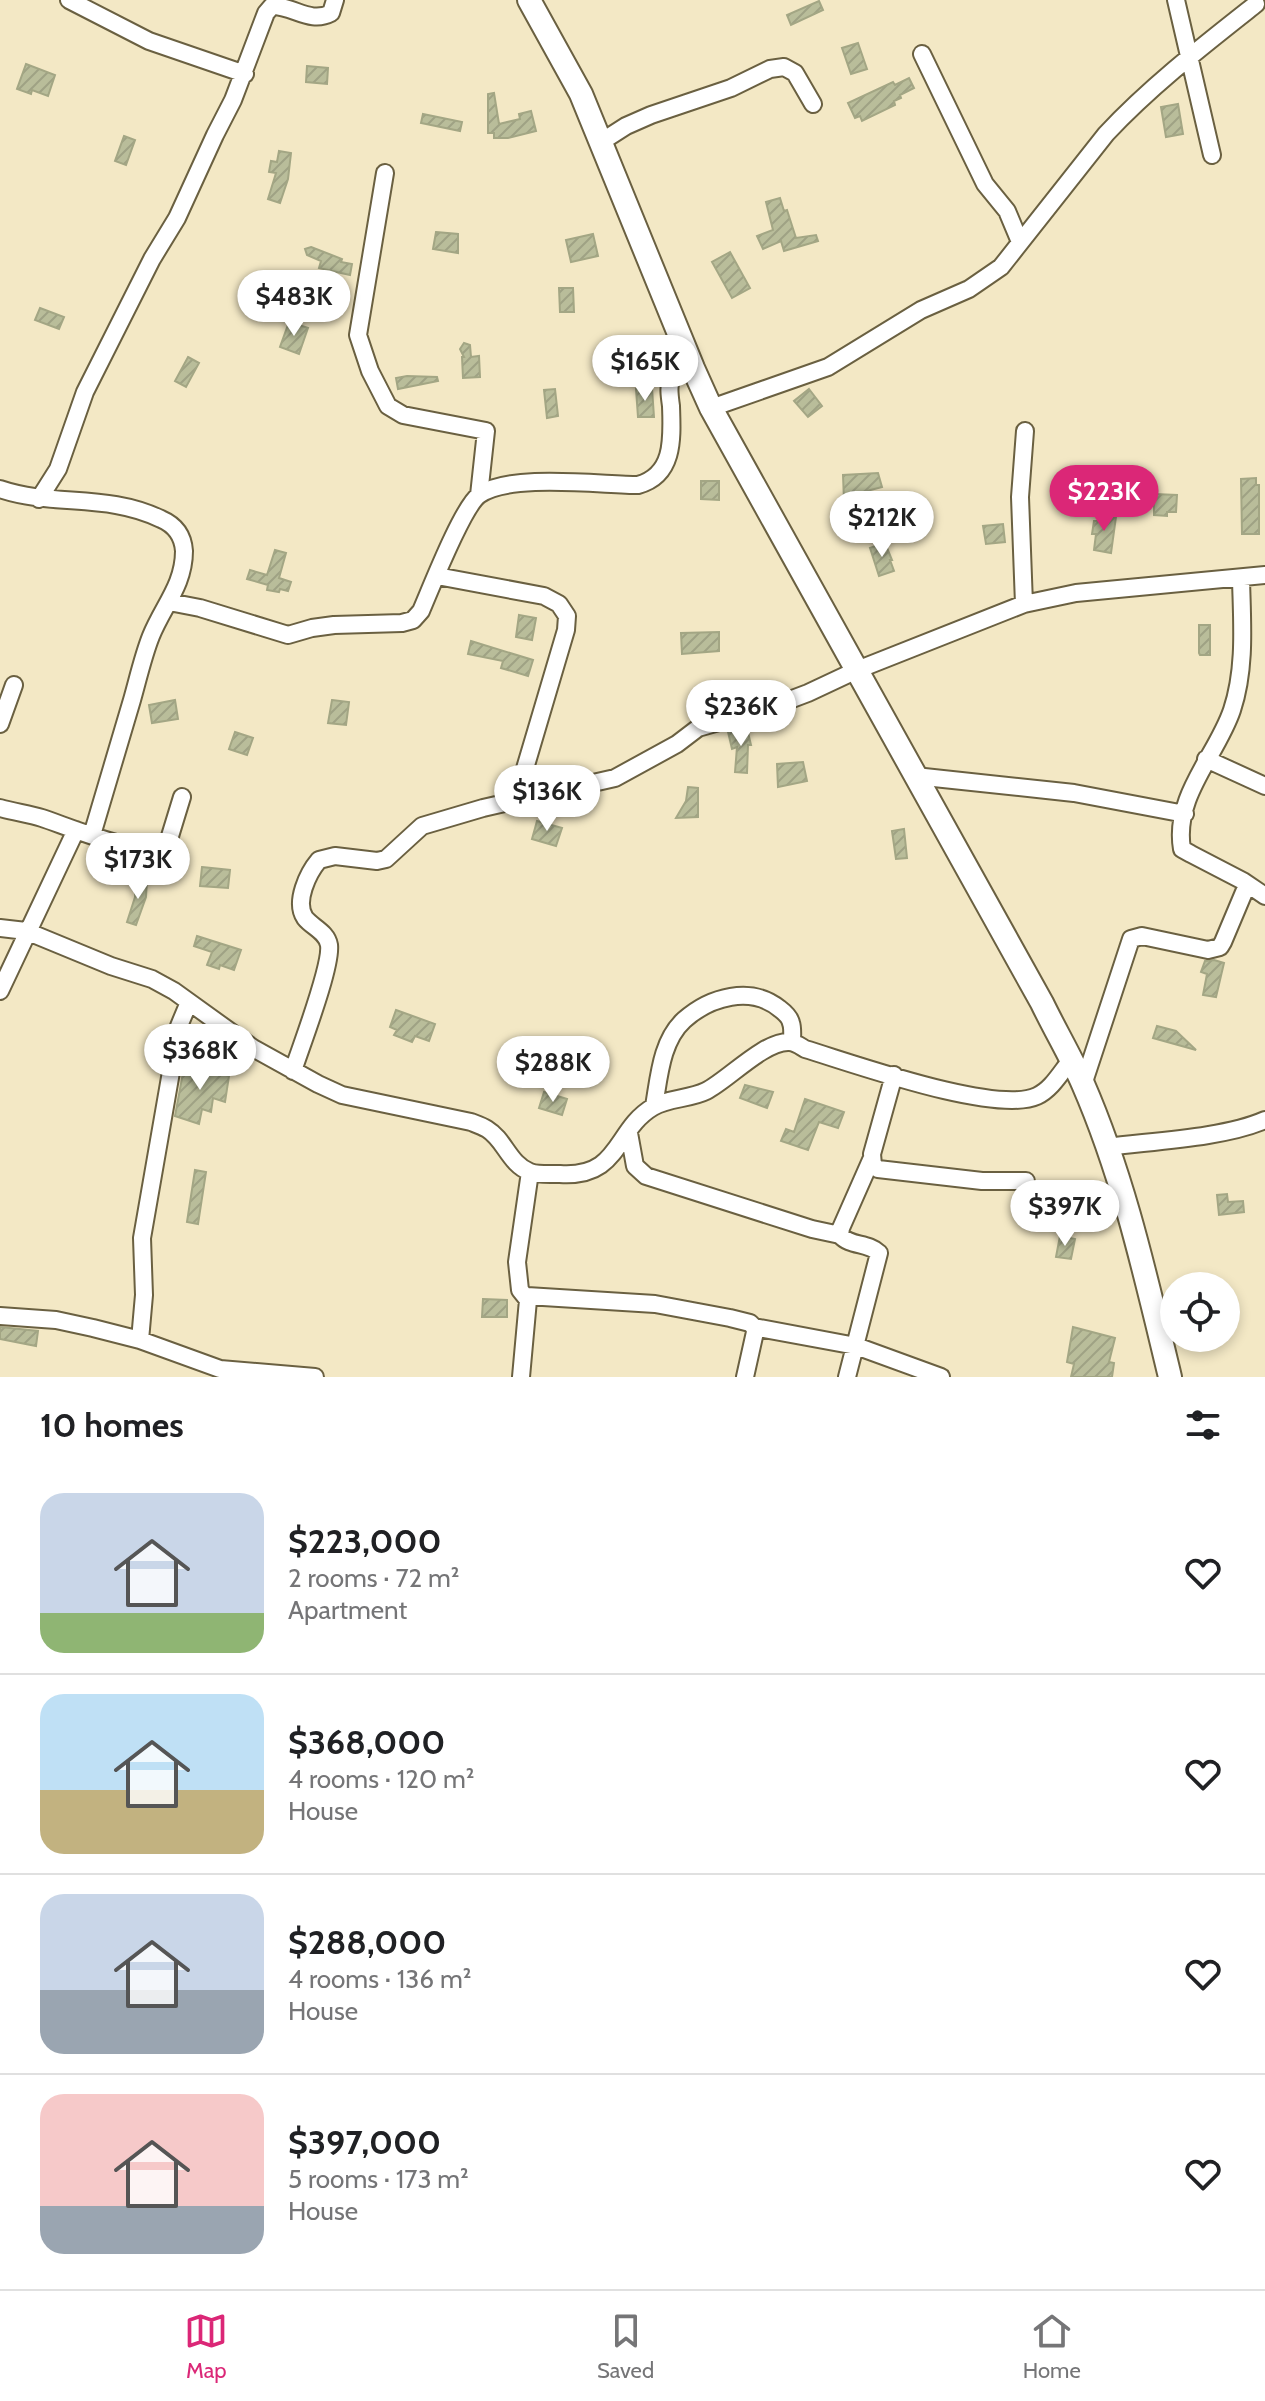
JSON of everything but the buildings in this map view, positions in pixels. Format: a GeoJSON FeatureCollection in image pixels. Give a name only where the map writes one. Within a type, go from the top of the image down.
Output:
{"type":"FeatureCollection","features":[{"type":"Feature","properties":{"kind":"street"},"geometry":{"type":"LineString","coordinates":[[69,0],[149,41],[245,74]]}},
{"type":"Feature","properties":{"kind":"street"},"geometry":{"type":"LineString","coordinates":[[39,499],[58,469],[85,392],[152,259],[183,206],[245,74],[266,13],[272,6],[283,6],[310,17],[322,18],[331,13],[335,0]]}},
{"type":"Feature","properties":{"kind":"street"},"geometry":{"type":"LineString","coordinates":[[529,0],[581,94],[711,408],[1042,1003],[1083,1085],[1131,1221],[1170,1377]]}},
{"type":"Feature","properties":{"kind":"street"},"geometry":{"type":"LineString","coordinates":[[1176,0],[1212,155]]}},
{"type":"Feature","properties":{"kind":"street"},"geometry":{"type":"LineString","coordinates":[[711,408],[828,367],[921,310],[969,289],[1001,267],[1122,117],[1256,4]]}},
{"type":"Feature","properties":{"kind":"street"},"geometry":{"type":"LineString","coordinates":[[922,54],[985,184],[1007,211],[1020,242]]}},
{"type":"Feature","properties":{"kind":"street"},"geometry":{"type":"LineString","coordinates":[[601,142],[651,115],[731,88],[770,69],[784,67],[795,73],[813,104]]}},
{"type":"Feature","properties":{"kind":"street"},"geometry":{"type":"LineString","coordinates":[[385,173],[358,335],[370,371],[388,406],[403,415],[486,431],[479,495]]}},
{"type":"Feature","properties":{"kind":"street"},"geometry":{"type":"LineString","coordinates":[[169,602],[223,614],[288,635],[334,625],[413,620],[421,611],[471,504],[479,495],[501,487],[546,481],[638,485],[651,482],[665,466],[670,450],[670,382],[674,376],[693,368]]}},
{"type":"Feature","properties":{"kind":"street"},"geometry":{"type":"LineString","coordinates":[[1024,604],[1020,497],[1025,431]]}},
{"type":"Feature","properties":{"kind":"street"},"geometry":{"type":"LineString","coordinates":[[0,489],[39,499],[105,502],[160,518],[181,535],[183,561],[179,584],[151,635],[84,832],[26,931],[0,991]]}},
{"type":"Feature","properties":{"kind":"street"},"geometry":{"type":"LineString","coordinates":[[293,1071],[330,948],[327,939],[304,916],[301,902],[313,867],[319,860],[335,856],[377,861],[386,859],[422,826],[615,778],[677,744],[698,728],[808,693],[857,670],[1024,604],[1076,593],[1265,575]]}},
{"type":"Feature","properties":{"kind":"street"},"geometry":{"type":"LineString","coordinates":[[437,576],[544,596],[559,604],[567,616],[566,630],[521,782],[523,799]]}},
{"type":"Feature","properties":{"kind":"street"},"geometry":{"type":"LineString","coordinates":[[1241,579],[1242,644],[1238,691],[1228,720],[1196,778],[1181,840],[1182,849],[1265,896]]}},
{"type":"Feature","properties":{"kind":"street"},"geometry":{"type":"LineString","coordinates":[[0,724],[14,685]]}},
{"type":"Feature","properties":{"kind":"street"},"geometry":{"type":"LineString","coordinates":[[1206,759],[1265,786]]}},
{"type":"Feature","properties":{"kind":"street"},"geometry":{"type":"LineString","coordinates":[[915,776],[1074,793],[1185,814]]}},
{"type":"Feature","properties":{"kind":"street"},"geometry":{"type":"LineString","coordinates":[[0,808],[40,817],[127,846],[157,851],[167,846],[182,797]]}},
{"type":"Feature","properties":{"kind":"street"},"geometry":{"type":"LineString","coordinates":[[1083,1085],[1131,939],[1142,936],[1214,950],[1223,942],[1247,885]]}},
{"type":"Feature","properties":{"kind":"street"},"geometry":{"type":"LineString","coordinates":[[0,928],[26,931],[111,966],[152,979],[174,991],[253,1048],[342,1095],[471,1122],[489,1130],[512,1160],[530,1172],[572,1175],[603,1165],[654,1106],[704,1092],[760,1053],[783,1043],[792,1042],[805,1049],[938,1089],[985,1098],[1025,1099],[1037,1096],[1048,1089],[1071,1060]]}},
{"type":"Feature","properties":{"kind":"street"},"geometry":{"type":"LineString","coordinates":[[654,1106],[663,1055],[670,1038],[683,1021],[707,1004],[728,996],[748,995],[770,1001],[784,1012],[791,1023],[792,1042]]}},
{"type":"Feature","properties":{"kind":"street"},"geometry":{"type":"LineString","coordinates":[[140,1340],[144,1295],[142,1238],[179,1026],[189,1002]]}},
{"type":"Feature","properties":{"kind":"street"},"geometry":{"type":"LineString","coordinates":[[840,1235],[871,1160],[894,1075]]}},
{"type":"Feature","properties":{"kind":"street"},"geometry":{"type":"LineString","coordinates":[[1107,1147],[1205,1135],[1265,1120]]}},
{"type":"Feature","properties":{"kind":"street"},"geometry":{"type":"LineString","coordinates":[[629,1133],[635,1166],[646,1176],[812,1229],[840,1235],[845,1241],[874,1248],[879,1253],[847,1377]]}},
{"type":"Feature","properties":{"kind":"street"},"geometry":{"type":"LineString","coordinates":[[871,1160],[878,1169],[885,1170],[982,1181],[1026,1181]]}},
{"type":"Feature","properties":{"kind":"street"},"geometry":{"type":"LineString","coordinates":[[530,1172],[517,1262],[520,1290],[527,1296],[655,1304],[730,1318],[754,1327],[856,1346],[941,1377]]}},
{"type":"Feature","properties":{"kind":"street"},"geometry":{"type":"LineString","coordinates":[[521,1377],[527,1296]]}},
{"type":"Feature","properties":{"kind":"street"},"geometry":{"type":"LineString","coordinates":[[0,1316],[56,1320],[140,1340],[221,1373],[315,1377]]}},
{"type":"Feature","properties":{"kind":"street"},"geometry":{"type":"LineString","coordinates":[[745,1377],[754,1327]]}}]}
